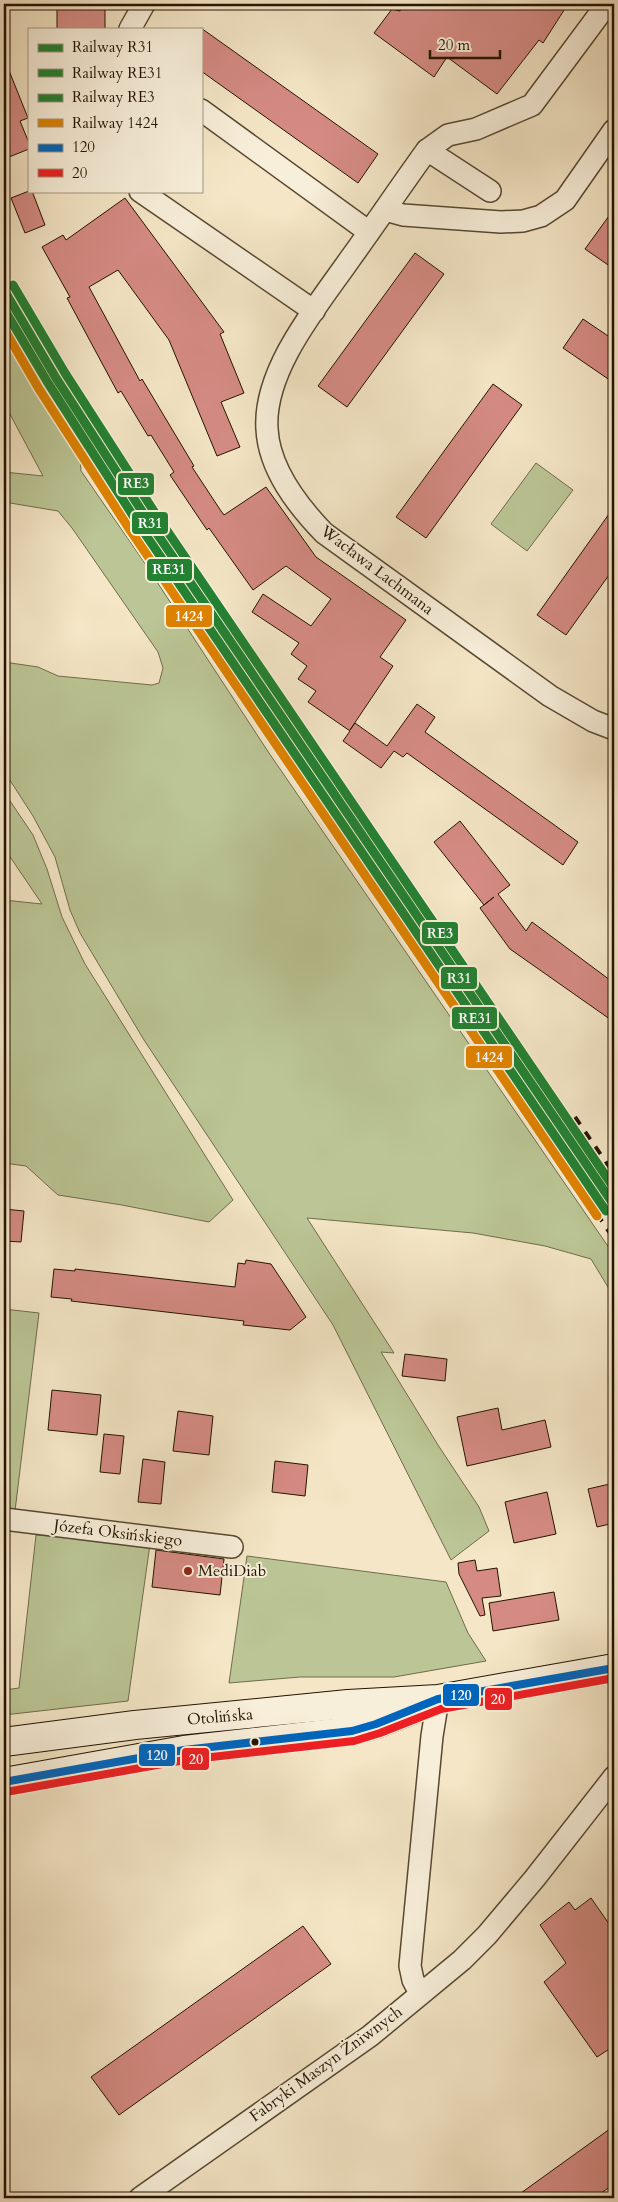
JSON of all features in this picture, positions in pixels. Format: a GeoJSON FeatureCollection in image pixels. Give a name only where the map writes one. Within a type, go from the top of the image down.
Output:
{"type":"FeatureCollection","features":[{"type":"Feature","properties":{"kind":"main road","name":"Otolińska"},"geometry":{"type":"LineString","coordinates":[[4,1742],[135,1725],[348,1704],[438,1699],[614,1668]]}},
{"type":"Feature","properties":{"kind":"main road","name":"Otolińska"},"geometry":{"type":"LineString","coordinates":[[4,1782],[184,1750],[352,1731],[376,1724],[438,1699]]}},
{"type":"Feature","properties":{"kind":"street"},"geometry":{"type":"LineString","coordinates":[[131,28],[144,4]]}},
{"type":"Feature","properties":{"kind":"street"},"geometry":{"type":"LineString","coordinates":[[490,191],[426,150],[448,135],[476,129],[532,105],[607,4]]}},
{"type":"Feature","properties":{"kind":"street"},"geometry":{"type":"LineString","coordinates":[[202,111],[369,232]]}},
{"type":"Feature","properties":{"kind":"street"},"geometry":{"type":"LineString","coordinates":[[385,210],[403,215],[501,222],[532,219],[547,213],[565,200],[614,130]]}},
{"type":"Feature","properties":{"kind":"street","name":"Wacława Lachmana"},"geometry":{"type":"LineString","coordinates":[[426,150],[314,311],[287,354],[273,388],[267,411],[267,431],[272,456],[278,471],[296,500],[324,533],[550,696],[601,724],[614,729]]}},
{"type":"Feature","properties":{"kind":"street"},"geometry":{"type":"LineString","coordinates":[[141,192],[314,311]]}},
{"type":"Feature","properties":{"kind":"street","name":"Józefa Oksińskiego"},"geometry":{"type":"LineString","coordinates":[[4,1519],[232,1547]]}},
{"type":"Feature","properties":{"kind":"street"},"geometry":{"type":"LineString","coordinates":[[420,1993],[413,1980],[410,1966],[432,1736],[438,1699]]}},
{"type":"Feature","properties":{"kind":"street","name":"Fabryki Maszyn Żniwnych"},"geometry":{"type":"LineString","coordinates":[[140,2198],[370,2036],[462,1960],[487,1935],[535,1878],[614,1777]]}},
{"type":"Feature","properties":{"kind":"green space"},"geometry":{"type":"Polygon","coordinates":[[[4,315],[79,433],[81,471],[142,559],[269,753],[614,1255],[614,1297],[591,1259],[545,1246],[473,1233],[307,1218],[394,1353],[381,1352],[438,1445],[479,1507],[489,1531],[451,1560],[333,1325],[144,1040],[80,933],[70,910],[55,857],[33,816],[4,771],[4,662],[38,667],[58,676],[152,685],[159,683],[163,668],[158,652],[72,528],[58,511],[4,502],[4,472],[43,476],[4,403],[4,315]]]}},
{"type":"Feature","properties":{"kind":"green space"},"geometry":{"type":"Polygon","coordinates":[[[536,463],[573,490],[527,551],[491,524],[536,463]]]}},
{"type":"Feature","properties":{"kind":"green space"},"geometry":{"type":"Polygon","coordinates":[[[4,792],[33,835],[47,869],[62,917],[85,964],[233,1200],[209,1222],[58,1195],[26,1166],[4,1163],[4,900],[42,904],[4,848],[4,792]]]}},
{"type":"Feature","properties":{"kind":"green space"},"geometry":{"type":"Polygon","coordinates":[[[4,1309],[39,1313],[15,1511],[4,1509],[4,1309]]]}},
{"type":"Feature","properties":{"kind":"green space"},"geometry":{"type":"Polygon","coordinates":[[[36,1535],[150,1544],[128,1701],[4,1715],[4,1690],[19,1688],[36,1535]]]}},
{"type":"Feature","properties":{"kind":"green space"},"geometry":{"type":"Polygon","coordinates":[[[247,1556],[446,1582],[468,1633],[486,1661],[394,1677],[300,1677],[229,1683],[247,1556]]]}},
{"type":"Feature","properties":{"kind":"building"},"geometry":{"type":"Polygon","coordinates":[[[57,4],[105,4],[105,28],[57,28],[57,4]]]}},
{"type":"Feature","properties":{"kind":"building"},"geometry":{"type":"Polygon","coordinates":[[[402,4],[568,4],[543,43],[539,40],[497,94],[447,57],[434,77],[374,33],[392,9],[400,11],[402,4]]]}},
{"type":"Feature","properties":{"kind":"building"},"geometry":{"type":"Polygon","coordinates":[[[202,29],[378,154],[358,183],[202,72],[202,29]]]}},
{"type":"Feature","properties":{"kind":"building"},"geometry":{"type":"Polygon","coordinates":[[[4,58],[28,118],[20,121],[28,141],[28,149],[4,159],[4,58]]]}},
{"type":"Feature","properties":{"kind":"building"},"geometry":{"type":"Polygon","coordinates":[[[28,191],[32,192],[45,225],[25,233],[11,198],[28,191]]]}},
{"type":"Feature","properties":{"kind":"building"},"geometry":{"type":"Polygon","coordinates":[[[125,198],[224,332],[220,334],[244,393],[221,402],[240,447],[217,456],[169,340],[118,270],[89,287],[140,381],[142,379],[194,466],[192,467],[221,511],[224,515],[266,487],[316,557],[406,620],[380,657],[393,666],[350,730],[355,723],[387,746],[417,704],[435,717],[425,732],[578,842],[563,865],[407,753],[403,757],[394,751],[381,768],[343,741],[350,731],[308,702],[316,691],[298,679],[307,666],[291,654],[299,643],[252,612],[263,594],[311,626],[331,599],[286,566],[253,590],[209,528],[207,530],[170,475],[174,472],[151,435],[148,436],[121,391],[118,393],[67,298],[70,297],[42,247],[63,235],[66,240],[125,198]]]}},
{"type":"Feature","properties":{"kind":"building"},"geometry":{"type":"Polygon","coordinates":[[[614,209],[614,269],[585,249],[614,209]]]}},
{"type":"Feature","properties":{"kind":"building"},"geometry":{"type":"Polygon","coordinates":[[[415,253],[444,274],[347,407],[318,386],[415,253]]]}},
{"type":"Feature","properties":{"kind":"building"},"geometry":{"type":"Polygon","coordinates":[[[583,319],[614,340],[614,383],[563,348],[583,319]]]}},
{"type":"Feature","properties":{"kind":"building"},"geometry":{"type":"Polygon","coordinates":[[[493,384],[522,405],[426,538],[396,517],[493,384]]]}},
{"type":"Feature","properties":{"kind":"building"},"geometry":{"type":"Polygon","coordinates":[[[614,507],[614,568],[566,635],[537,615],[614,507]]]}},
{"type":"Feature","properties":{"kind":"building"},"geometry":{"type":"Polygon","coordinates":[[[460,821],[510,885],[498,894],[526,931],[532,922],[614,983],[614,1022],[510,949],[480,908],[484,905],[434,842],[460,821]]]}},
{"type":"Feature","properties":{"kind":"building"},"geometry":{"type":"Polygon","coordinates":[[[4,1209],[24,1211],[21,1242],[4,1241],[4,1209]]]}},
{"type":"Feature","properties":{"kind":"building"},"geometry":{"type":"Polygon","coordinates":[[[246,1260],[271,1264],[306,1317],[290,1330],[243,1325],[244,1321],[71,1301],[72,1299],[51,1297],[54,1269],[75,1271],[75,1269],[235,1287],[238,1263],[245,1264],[246,1260]]]}},
{"type":"Feature","properties":{"kind":"building"},"geometry":{"type":"Polygon","coordinates":[[[405,1354],[447,1359],[445,1381],[402,1376],[405,1354]]]}},
{"type":"Feature","properties":{"kind":"building"},"geometry":{"type":"Polygon","coordinates":[[[52,1390],[101,1395],[97,1435],[48,1430],[52,1390]]]}},
{"type":"Feature","properties":{"kind":"building"},"geometry":{"type":"Polygon","coordinates":[[[498,1408],[502,1430],[545,1420],[551,1447],[467,1466],[457,1417],[498,1408]]]}},
{"type":"Feature","properties":{"kind":"building"},"geometry":{"type":"Polygon","coordinates":[[[178,1411],[213,1416],[209,1455],[173,1451],[178,1411]]]}},
{"type":"Feature","properties":{"kind":"building"},"geometry":{"type":"Polygon","coordinates":[[[104,1434],[124,1436],[120,1474],[100,1472],[104,1434]]]}},
{"type":"Feature","properties":{"kind":"building"},"geometry":{"type":"Polygon","coordinates":[[[143,1459],[165,1462],[161,1504],[138,1502],[143,1459]]]}},
{"type":"Feature","properties":{"kind":"building"},"geometry":{"type":"Polygon","coordinates":[[[275,1461],[308,1465],[305,1496],[272,1492],[275,1461]]]}},
{"type":"Feature","properties":{"kind":"building"},"geometry":{"type":"Polygon","coordinates":[[[614,1483],[614,1523],[597,1527],[588,1489],[614,1483]]]}},
{"type":"Feature","properties":{"kind":"building"},"geometry":{"type":"Polygon","coordinates":[[[547,1492],[556,1534],[514,1543],[505,1502],[547,1492]]]}},
{"type":"Feature","properties":{"kind":"building","name":"MediDiab"},"geometry":{"type":"Polygon","coordinates":[[[156,1550],[224,1559],[220,1595],[152,1587],[156,1550]]]}},
{"type":"Feature","properties":{"kind":"building"},"geometry":{"type":"Polygon","coordinates":[[[475,1560],[477,1571],[497,1568],[501,1596],[482,1598],[485,1615],[480,1616],[459,1574],[458,1563],[475,1560]]]}},
{"type":"Feature","properties":{"kind":"building"},"geometry":{"type":"Polygon","coordinates":[[[554,1592],[559,1620],[493,1631],[489,1603],[554,1592]]]}},
{"type":"Feature","properties":{"kind":"building"},"geometry":{"type":"Polygon","coordinates":[[[591,1898],[614,1931],[614,2046],[597,2057],[544,1982],[566,1963],[540,1925],[569,1902],[575,1910],[591,1898]]]}},
{"type":"Feature","properties":{"kind":"building"},"geometry":{"type":"Polygon","coordinates":[[[303,1926],[331,1964],[119,2115],[91,2077],[303,1926]]]}},
{"type":"Feature","properties":{"kind":"building"},"geometry":{"type":"Polygon","coordinates":[[[614,2126],[614,2184],[594,2198],[514,2198],[614,2126]]]}},
{"type":"Feature","properties":{"kind":"railway"},"geometry":{"type":"LineString","coordinates":[[89,471],[614,1239]]}},
{"type":"Feature","properties":{"kind":"railway"},"geometry":{"type":"LineString","coordinates":[[575,1117],[614,1174]]}},
{"type":"Feature","properties":{"kind":"rail line","name":"RE3"},"geometry":{"type":"LineString","coordinates":[[13,285],[65,373],[155,513],[614,1188]]}},
{"type":"Feature","properties":{"kind":"rail line","name":"R31"},"geometry":{"type":"LineString","coordinates":[[4,290],[56,378],[147,519],[614,1205]]}},
{"type":"Feature","properties":{"kind":"rail line","name":"RE31"},"geometry":{"type":"LineString","coordinates":[[4,309],[48,383],[139,525],[606,1211]]}},
{"type":"Feature","properties":{"kind":"rail line","name":"1424"},"geometry":{"type":"LineString","coordinates":[[4,329],[39,389],[130,530],[597,1216]]}},
{"type":"Feature","properties":{"kind":"transit line","name":"120"},"geometry":{"type":"LineString","coordinates":[[4,1782],[184,1750],[352,1731],[376,1724],[438,1699],[614,1668]]}},
{"type":"Feature","properties":{"kind":"transit line","name":"20"},"geometry":{"type":"LineString","coordinates":[[6,1792],[185,1760],[354,1741],[441,1709],[614,1678]]}},
{"type":"Feature","properties":{"kind":"place","name":"MediDiab"},"geometry":{"type":"Point","coordinates":[188,1571]}}]}
